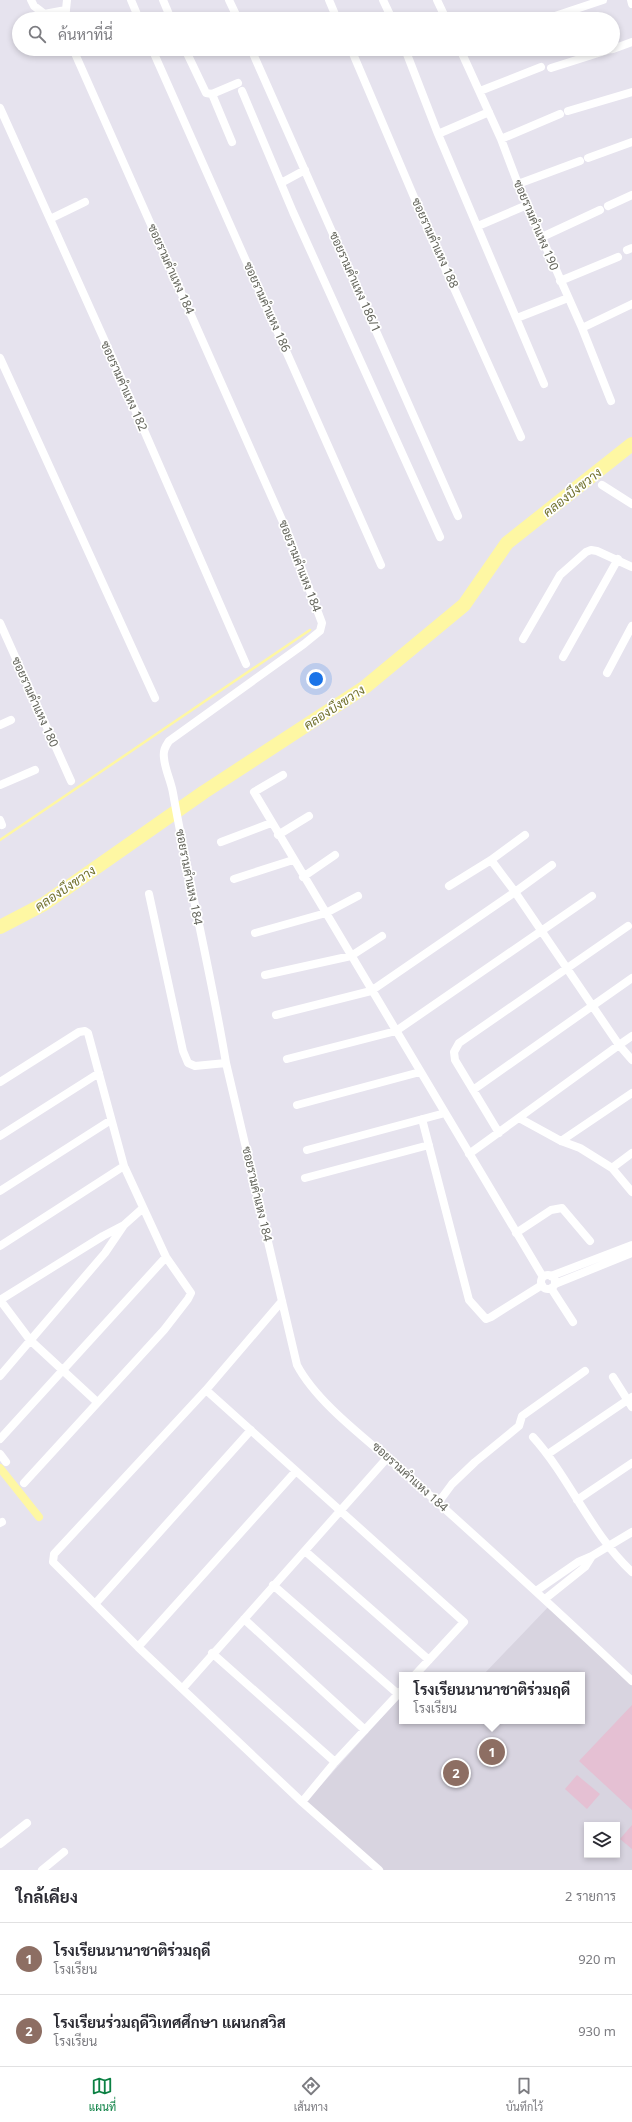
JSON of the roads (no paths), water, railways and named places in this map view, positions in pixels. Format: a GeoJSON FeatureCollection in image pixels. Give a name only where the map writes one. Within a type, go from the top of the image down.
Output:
{"type":"FeatureCollection","features":[{"type":"Feature","properties":{"kind":"street"},"geometry":{"type":"LineString","coordinates":[[31,0],[34,6],[42,12]]}},
{"type":"Feature","properties":{"kind":"street"},"geometry":{"type":"LineString","coordinates":[[60,12],[66,10],[67,0]]}},
{"type":"Feature","properties":{"kind":"street"},"geometry":{"type":"LineString","coordinates":[[131,0],[136,12]]}},
{"type":"Feature","properties":{"kind":"street"},"geometry":{"type":"LineString","coordinates":[[163,0],[168,12]]}},
{"type":"Feature","properties":{"kind":"street"},"geometry":{"type":"LineString","coordinates":[[229,0],[235,12]]}},
{"type":"Feature","properties":{"kind":"street"},"geometry":{"type":"LineString","coordinates":[[329,0],[335,12]]}},
{"type":"Feature","properties":{"kind":"street"},"geometry":{"type":"LineString","coordinates":[[383,0],[389,12]]}},
{"type":"Feature","properties":{"kind":"street"},"geometry":{"type":"LineString","coordinates":[[437,0],[443,12]]}},
{"type":"Feature","properties":{"kind":"street"},"geometry":{"type":"LineString","coordinates":[[567,12],[603,0]]}},
{"type":"Feature","properties":{"kind":"street"},"geometry":{"type":"LineString","coordinates":[[631,0],[632,4]]}},
{"type":"Feature","properties":{"kind":"street"},"geometry":{"type":"LineString","coordinates":[[620,46],[632,42]]}},
{"type":"Feature","properties":{"kind":"street","name":"ซอยรามคำแหง 184"},"geometry":{"type":"LineString","coordinates":[[76,56],[290,538],[322,623],[320,630],[304,644],[169,741],[164,748],[163,757],[173,791],[180,834],[226,1063],[296,1365],[304,1379],[338,1413],[545,1599],[632,1681]]}},
{"type":"Feature","properties":{"kind":"street","name":"ซอยรามคำแหง 186"},"geometry":{"type":"LineString","coordinates":[[155,56],[381,565]]}},
{"type":"Feature","properties":{"kind":"street"},"geometry":{"type":"LineString","coordinates":[[188,56],[206,93],[212,94],[240,87],[281,183],[440,537]]}},
{"type":"Feature","properties":{"kind":"street","name":"ซอยรามคำแหง 186/1"},"geometry":{"type":"LineString","coordinates":[[254,56],[458,516]]}},
{"type":"Feature","properties":{"kind":"street","name":"ซอยรามคำแหง 188"},"geometry":{"type":"LineString","coordinates":[[354,56],[431,236],[521,437]]}},
{"type":"Feature","properties":{"kind":"street"},"geometry":{"type":"LineString","coordinates":[[409,56],[438,134],[544,384]]}},
{"type":"Feature","properties":{"kind":"street","name":"ซอยรามคำแหง 190"},"geometry":{"type":"LineString","coordinates":[[463,56],[501,139],[518,184],[560,281],[582,328],[611,401]]}},
{"type":"Feature","properties":{"kind":"street"},"geometry":{"type":"LineString","coordinates":[[551,68],[590,56]]}},
{"type":"Feature","properties":{"kind":"street"},"geometry":{"type":"LineString","coordinates":[[480,91],[541,67]]}},
{"type":"Feature","properties":{"kind":"street"},"geometry":{"type":"LineString","coordinates":[[568,111],[632,92]]}},
{"type":"Feature","properties":{"kind":"street"},"geometry":{"type":"LineString","coordinates":[[212,94],[232,142]]}},
{"type":"Feature","properties":{"kind":"street","name":"ซอยรามคำแหง 182"},"geometry":{"type":"LineString","coordinates":[[0,108],[50,218],[246,664]]}},
{"type":"Feature","properties":{"kind":"street"},"geometry":{"type":"LineString","coordinates":[[438,134],[489,112]]}},
{"type":"Feature","properties":{"kind":"street"},"geometry":{"type":"LineString","coordinates":[[501,139],[560,114]]}},
{"type":"Feature","properties":{"kind":"street"},"geometry":{"type":"LineString","coordinates":[[518,184],[632,142]]}},
{"type":"Feature","properties":{"kind":"street"},"geometry":{"type":"LineString","coordinates":[[281,183],[305,170]]}},
{"type":"Feature","properties":{"kind":"street"},"geometry":{"type":"LineString","coordinates":[[542,237],[632,195]]}},
{"type":"Feature","properties":{"kind":"street"},"geometry":{"type":"LineString","coordinates":[[50,218],[85,202]]}},
{"type":"Feature","properties":{"kind":"street"},"geometry":{"type":"LineString","coordinates":[[478,226],[527,205]]}},
{"type":"Feature","properties":{"kind":"street"},"geometry":{"type":"LineString","coordinates":[[560,281],[618,257]]}},
{"type":"Feature","properties":{"kind":"street"},"geometry":{"type":"LineString","coordinates":[[517,318],[568,298]]}},
{"type":"Feature","properties":{"kind":"street"},"geometry":{"type":"LineString","coordinates":[[582,328],[632,304]]}},
{"type":"Feature","properties":{"kind":"street"},"geometry":{"type":"LineString","coordinates":[[0,358],[155,698]]}},
{"type":"Feature","properties":{"kind":"street"},"geometry":{"type":"LineString","coordinates":[[602,485],[632,504]]}},
{"type":"Feature","properties":{"kind":"street"},"geometry":{"type":"LineString","coordinates":[[523,639],[560,575],[586,552],[597,550],[632,567]]}},
{"type":"Feature","properties":{"kind":"street"},"geometry":{"type":"LineString","coordinates":[[563,657],[618,559]]}},
{"type":"Feature","properties":{"kind":"street","name":"ซอยรามคำแหง 180"},"geometry":{"type":"LineString","coordinates":[[0,623],[71,781]]}},
{"type":"Feature","properties":{"kind":"street"},"geometry":{"type":"LineString","coordinates":[[607,673],[632,626]]}},
{"type":"Feature","properties":{"kind":"street"},"geometry":{"type":"LineString","coordinates":[[0,725],[11,720]]}},
{"type":"Feature","properties":{"kind":"street"},"geometry":{"type":"LineString","coordinates":[[0,785],[35,770]]}},
{"type":"Feature","properties":{"kind":"street"},"geometry":{"type":"LineString","coordinates":[[284,775],[254,792],[303,877],[545,1279],[546,1288],[632,1253]]}},
{"type":"Feature","properties":{"kind":"street"},"geometry":{"type":"LineString","coordinates":[[278,835],[309,816]]}},
{"type":"Feature","properties":{"kind":"street"},"geometry":{"type":"LineString","coordinates":[[221,842],[271,823]]}},
{"type":"Feature","properties":{"kind":"street"},"geometry":{"type":"LineString","coordinates":[[449,886],[491,860],[525,835]]}},
{"type":"Feature","properties":{"kind":"street"},"geometry":{"type":"LineString","coordinates":[[303,877],[334,855]]}},
{"type":"Feature","properties":{"kind":"street"},"geometry":{"type":"LineString","coordinates":[[234,879],[293,860]]}},
{"type":"Feature","properties":{"kind":"street"},"geometry":{"type":"LineString","coordinates":[[491,860],[542,931],[619,1045],[632,1060]]}},
{"type":"Feature","properties":{"kind":"street"},"geometry":{"type":"LineString","coordinates":[[276,1015],[372,991],[552,865]]}},
{"type":"Feature","properties":{"kind":"street"},"geometry":{"type":"LineString","coordinates":[[149,894],[183,1051],[188,1063],[195,1066],[226,1063]]}},
{"type":"Feature","properties":{"kind":"street"},"geometry":{"type":"LineString","coordinates":[[255,933],[326,913],[358,896]]}},
{"type":"Feature","properties":{"kind":"street"},"geometry":{"type":"LineString","coordinates":[[287,1059],[396,1031],[592,896]]}},
{"type":"Feature","properties":{"kind":"street"},"geometry":{"type":"LineString","coordinates":[[499,1133],[454,1060],[454,1052],[459,1043],[568,969],[628,926]]}},
{"type":"Feature","properties":{"kind":"street"},"geometry":{"type":"LineString","coordinates":[[265,975],[351,956],[382,936]]}},
{"type":"Feature","properties":{"kind":"street"},"geometry":{"type":"LineString","coordinates":[[473,1090],[632,978]]}},
{"type":"Feature","properties":{"kind":"street"},"geometry":{"type":"LineString","coordinates":[[0,1082],[82,1030],[88,1033],[110,1120],[124,1166],[166,1257],[190,1293],[188,1299],[164,1330],[24,1482]]}},
{"type":"Feature","properties":{"kind":"street"},"geometry":{"type":"LineString","coordinates":[[469,1154],[632,1036]]}},
{"type":"Feature","properties":{"kind":"street"},"geometry":{"type":"LineString","coordinates":[[297,1105],[420,1072]]}},
{"type":"Feature","properties":{"kind":"street"},"geometry":{"type":"LineString","coordinates":[[0,1136],[99,1073]]}},
{"type":"Feature","properties":{"kind":"street"},"geometry":{"type":"LineString","coordinates":[[561,1141],[632,1093]]}},
{"type":"Feature","properties":{"kind":"street"},"geometry":{"type":"LineString","coordinates":[[307,1150],[445,1113]]}},
{"type":"Feature","properties":{"kind":"street"},"geometry":{"type":"LineString","coordinates":[[519,1118],[561,1141],[580,1148],[612,1168],[632,1192]]}},
{"type":"Feature","properties":{"kind":"street"},"geometry":{"type":"LineString","coordinates":[[0,1191],[110,1120]]}},
{"type":"Feature","properties":{"kind":"street"},"geometry":{"type":"LineString","coordinates":[[422,1120],[470,1300],[486,1318],[491,1317],[545,1279],[632,1244]]}},
{"type":"Feature","properties":{"kind":"street"},"geometry":{"type":"LineString","coordinates":[[305,1178],[429,1145]]}},
{"type":"Feature","properties":{"kind":"street"},"geometry":{"type":"LineString","coordinates":[[612,1168],[632,1153]]}},
{"type":"Feature","properties":{"kind":"street"},"geometry":{"type":"LineString","coordinates":[[0,1246],[124,1166]]}},
{"type":"Feature","properties":{"kind":"street"},"geometry":{"type":"LineString","coordinates":[[97,1402],[30,1340],[0,1300],[103,1236],[124,1225],[143,1208]]}},
{"type":"Feature","properties":{"kind":"street"},"geometry":{"type":"LineString","coordinates":[[516,1233],[551,1210],[562,1208],[590,1241]]}},
{"type":"Feature","properties":{"kind":"street"},"geometry":{"type":"LineString","coordinates":[[0,1376],[106,1253],[124,1225]]}},
{"type":"Feature","properties":{"kind":"street"},"geometry":{"type":"LineString","coordinates":[[0,1439],[166,1257]]}},
{"type":"Feature","properties":{"kind":"street"},"geometry":{"type":"LineString","coordinates":[[598,1257],[602,1266]]}},
{"type":"Feature","properties":{"kind":"street"},"geometry":{"type":"LineString","coordinates":[[545,1279],[555,1279],[553,1286],[573,1322]]}},
{"type":"Feature","properties":{"kind":"street"},"geometry":{"type":"LineString","coordinates":[[282,1302],[206,1390],[54,1554],[53,1559],[55,1565],[138,1647],[302,1802],[379,1870]]}},
{"type":"Feature","properties":{"kind":"street"},"geometry":{"type":"LineString","coordinates":[[438,1503],[452,1484],[475,1462],[519,1426],[522,1416],[585,1371]]}},
{"type":"Feature","properties":{"kind":"street"},"geometry":{"type":"LineString","coordinates":[[613,1377],[629,1398],[632,1407]]}},
{"type":"Feature","properties":{"kind":"street"},"geometry":{"type":"LineString","coordinates":[[206,1390],[464,1622],[418,1672]]}},
{"type":"Feature","properties":{"kind":"street"},"geometry":{"type":"LineString","coordinates":[[548,1454],[629,1398]]}},
{"type":"Feature","properties":{"kind":"street"},"geometry":{"type":"LineString","coordinates":[[95,1604],[251,1430]]}},
{"type":"Feature","properties":{"kind":"street"},"geometry":{"type":"LineString","coordinates":[[533,1437],[548,1454],[609,1547],[632,1572]]}},
{"type":"Feature","properties":{"kind":"street"},"geometry":{"type":"LineString","coordinates":[[0,1454],[6,1462]]}},
{"type":"Feature","properties":{"kind":"street"},"geometry":{"type":"LineString","coordinates":[[183,1688],[212,1653],[388,1457]]}},
{"type":"Feature","properties":{"kind":"street"},"geometry":{"type":"LineString","coordinates":[[577,1500],[632,1463]]}},
{"type":"Feature","properties":{"kind":"street"},"geometry":{"type":"LineString","coordinates":[[138,1647],[296,1471]]}},
{"type":"Feature","properties":{"kind":"street"},"geometry":{"type":"LineString","coordinates":[[536,1591],[578,1562],[609,1547],[632,1532]]}},
{"type":"Feature","properties":{"kind":"street"},"geometry":{"type":"LineString","coordinates":[[305,1551],[428,1660]]}},
{"type":"Feature","properties":{"kind":"street"},"geometry":{"type":"LineString","coordinates":[[545,1599],[585,1566],[592,1556]]}},
{"type":"Feature","properties":{"kind":"street"},"geometry":{"type":"LineString","coordinates":[[274,1585],[399,1691]]}},
{"type":"Feature","properties":{"kind":"street"},"geometry":{"type":"LineString","coordinates":[[244,1619],[365,1730]]}},
{"type":"Feature","properties":{"kind":"street"},"geometry":{"type":"LineString","coordinates":[[212,1653],[335,1762]]}},
{"type":"Feature","properties":{"kind":"street"},"geometry":{"type":"LineString","coordinates":[[302,1802],[335,1762],[399,1693]]}},
{"type":"Feature","properties":{"kind":"street"},"geometry":{"type":"LineString","coordinates":[[0,1844],[27,1823]]}},
{"type":"Feature","properties":{"kind":"street"},"geometry":{"type":"LineString","coordinates":[[42,1870],[64,1852]]}},
{"type":"Feature","properties":{"kind":"waterway","name":"คลองบึงขวาง"},"geometry":{"type":"LineString","coordinates":[[0,927],[44,904],[204,792],[365,687],[464,605],[507,543],[632,444]]}},
{"type":"Feature","properties":{"kind":"waterway"},"geometry":{"type":"LineString","coordinates":[[0,840],[310,630]]}},
{"type":"Feature","properties":{"kind":"waterway"},"geometry":{"type":"LineString","coordinates":[[0,1468],[39,1517]]}},
{"type":"Feature","properties":{"kind":"place","name":"โรงเรียนนานาชาติร่วมฤดี"},"geometry":{"type":"Point","coordinates":[492,1752]}},
{"type":"Feature","properties":{"kind":"place","name":"โรงเรียนร่วมฤดีวิเทศศึกษา แผนกสวิส"},"geometry":{"type":"Point","coordinates":[456,1773]}}]}
